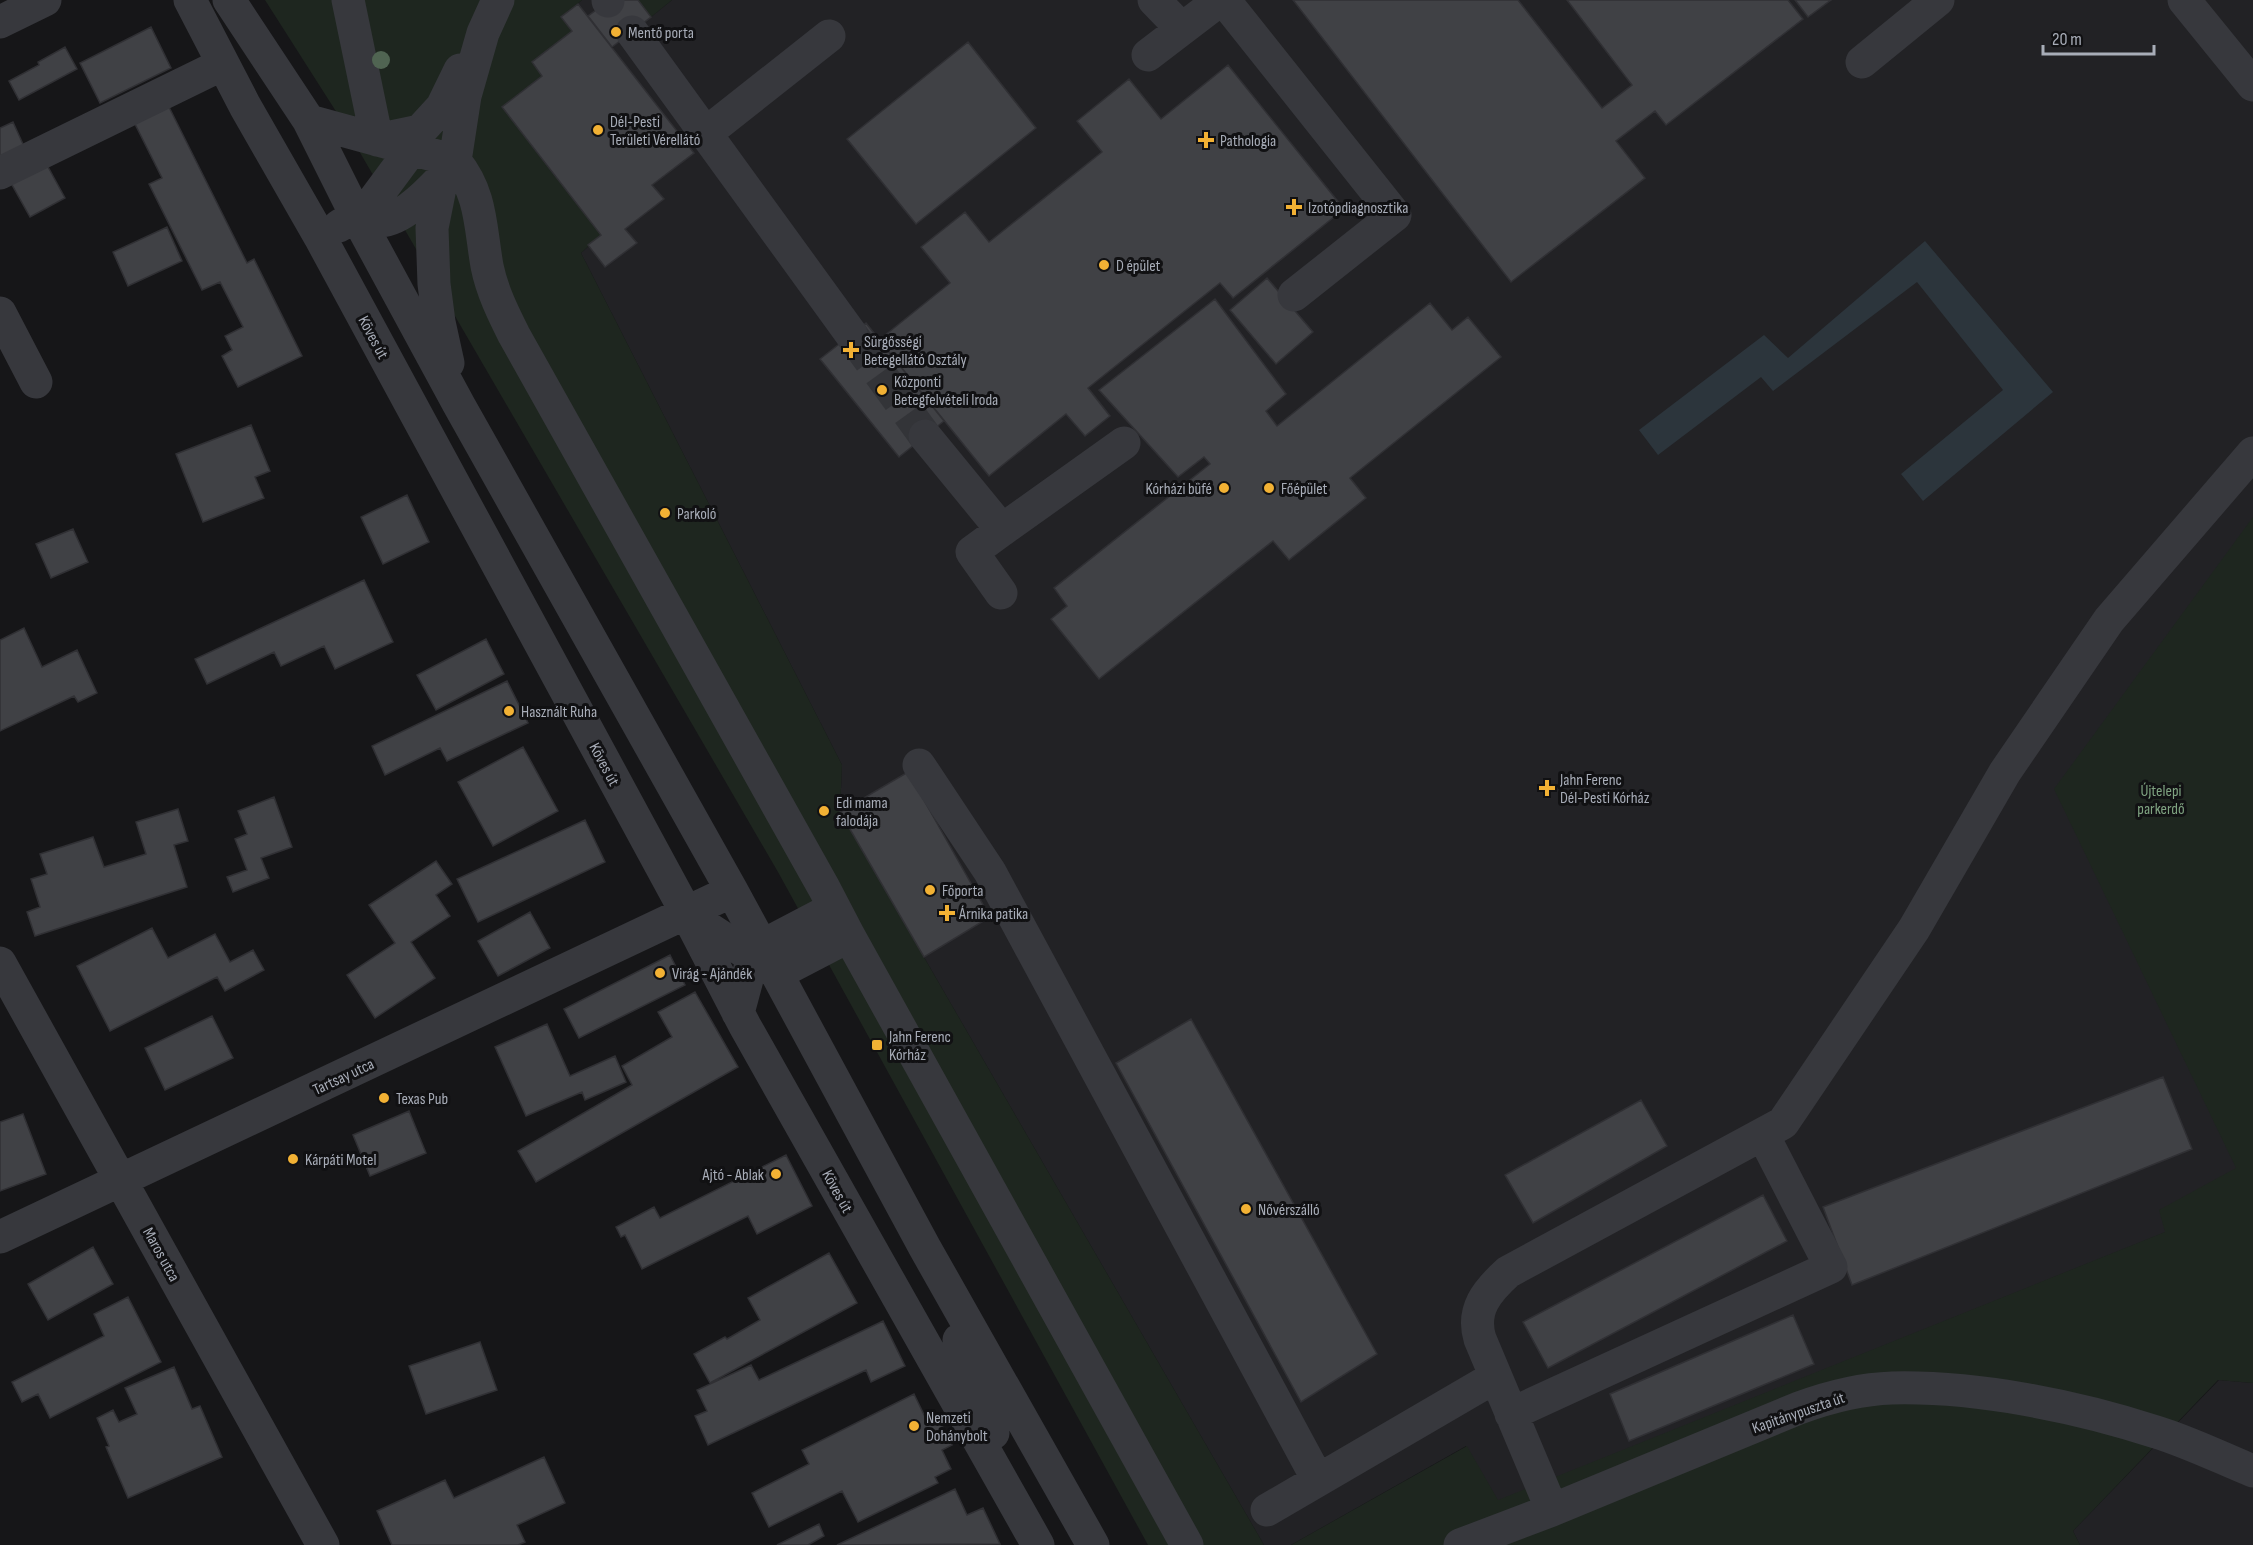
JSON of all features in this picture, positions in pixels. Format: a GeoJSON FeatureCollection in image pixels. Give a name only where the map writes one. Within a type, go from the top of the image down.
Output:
{"type":"FeatureCollection","features":[{"type":"Feature","properties":{"kind":"street"},"geometry":{"type":"LineString","coordinates":[[0,21],[45,0]]}},
{"type":"Feature","properties":{"kind":"street","name":"Köves út"},"geometry":{"type":"LineString","coordinates":[[190,0],[245,106],[320,237],[687,914],[738,1013],[1032,1535]]}},
{"type":"Feature","properties":{"kind":"street","name":"Köves út"},"geometry":{"type":"LineString","coordinates":[[230,0],[309,121],[356,216],[459,405],[732,891],[764,959],[1093,1545]]}},
{"type":"Feature","properties":{"kind":"street"},"geometry":{"type":"LineString","coordinates":[[348,0],[377,140]]}},
{"type":"Feature","properties":{"kind":"street"},"geometry":{"type":"LineString","coordinates":[[459,405],[439,322],[431,256],[432,228],[483,33],[498,0]]}},
{"type":"Feature","properties":{"kind":"street"},"geometry":{"type":"LineString","coordinates":[[1154,0],[1182,29]]}},
{"type":"Feature","properties":{"kind":"street"},"geometry":{"type":"LineString","coordinates":[[1148,55],[1222,0],[1395,215],[1294,296]]}},
{"type":"Feature","properties":{"kind":"street"},"geometry":{"type":"LineString","coordinates":[[1862,62],[1938,0]]}},
{"type":"Feature","properties":{"kind":"street"},"geometry":{"type":"LineString","coordinates":[[2184,0],[2253,85]]}},
{"type":"Feature","properties":{"kind":"street"},"geometry":{"type":"LineString","coordinates":[[632,32],[851,334]]}},
{"type":"Feature","properties":{"kind":"street"},"geometry":{"type":"LineString","coordinates":[[377,140],[420,131],[442,107],[470,48],[483,33]]}},
{"type":"Feature","properties":{"kind":"street"},"geometry":{"type":"LineString","coordinates":[[705,134],[829,36]]}},
{"type":"Feature","properties":{"kind":"street"},"geometry":{"type":"LineString","coordinates":[[0,173],[223,64]]}},
{"type":"Feature","properties":{"kind":"street"},"geometry":{"type":"LineString","coordinates":[[309,121],[411,150],[448,169],[465,173],[480,213],[487,265],[499,304],[1187,1545]]}},
{"type":"Feature","properties":{"kind":"street"},"geometry":{"type":"LineString","coordinates":[[320,237],[356,216],[374,200],[411,150]]}},
{"type":"Feature","properties":{"kind":"street"},"geometry":{"type":"LineString","coordinates":[[356,216],[382,221],[391,218],[417,203],[448,169]]}},
{"type":"Feature","properties":{"kind":"street"},"geometry":{"type":"LineString","coordinates":[[0,313],[36,382]]}},
{"type":"Feature","properties":{"kind":"street"},"geometry":{"type":"LineString","coordinates":[[925,436],[1002,530]]}},
{"type":"Feature","properties":{"kind":"street"},"geometry":{"type":"LineString","coordinates":[[1002,592],[972,552],[1124,443]]}},
{"type":"Feature","properties":{"kind":"street"},"geometry":{"type":"LineString","coordinates":[[1552,1510],[1480,1339],[1477,1322],[1482,1301],[1508,1272],[1783,1123],[1914,929],[2005,772],[2109,620],[2253,453]]}},
{"type":"Feature","properties":{"kind":"street"},"geometry":{"type":"LineString","coordinates":[[919,765],[990,872],[1318,1480]]}},
{"type":"Feature","properties":{"kind":"street","name":"Tartsay utca"},"geometry":{"type":"LineString","coordinates":[[0,1238],[732,891]]}},
{"type":"Feature","properties":{"kind":"street"},"geometry":{"type":"LineString","coordinates":[[738,1013],[764,959],[834,908]]}},
{"type":"Feature","properties":{"kind":"street"},"geometry":{"type":"LineString","coordinates":[[687,914],[764,959],[849,936]]}},
{"type":"Feature","properties":{"kind":"street","name":"Maros utca"},"geometry":{"type":"LineString","coordinates":[[0,963],[323,1545]]}},
{"type":"Feature","properties":{"kind":"street"},"geometry":{"type":"LineString","coordinates":[[1510,1414],[1831,1267],[1762,1135]]}},
{"type":"Feature","properties":{"kind":"street","name":"Köves út"},"geometry":{"type":"LineString","coordinates":[[926,1248],[1032,1535]]}},
{"type":"Feature","properties":{"kind":"street"},"geometry":{"type":"LineString","coordinates":[[1268,1510],[1495,1377]]}},
{"type":"Feature","properties":{"kind":"street","name":"Kapitánypuszta út"},"geometry":{"type":"LineString","coordinates":[[1460,1545],[1552,1510],[1799,1407],[1832,1396],[1892,1388],[1967,1392],[2031,1401],[2157,1432],[2249,1463]]}},
{"type":"Feature","properties":{"kind":"shaded area","name":"Jahn Ferenc Dél-Pesti Kórház"},"geometry":{"type":"Polygon","coordinates":[[[582,0],[638,0],[651,17],[672,0],[2253,0],[2253,1197],[1498,1501],[1466,1446],[1291,1545],[1264,1545],[840,812],[842,765],[581,253],[601,235],[502,107],[542,76],[532,62],[572,31],[561,17],[582,0]]]}},
{"type":"Feature","properties":{"kind":"shaded area"},"geometry":{"type":"Polygon","coordinates":[[[1925,241],[2053,392],[1923,501],[1901,474],[2003,390],[1917,282],[1773,391],[1761,377],[1658,455],[1639,430],[1764,335],[1788,358],[1925,241]]]}},
{"type":"Feature","properties":{"kind":"shaded area"},"geometry":{"type":"Polygon","coordinates":[[[2219,1380],[2253,1383],[2253,1545],[2080,1545],[2073,1531],[2219,1380]]]}},
{"type":"Feature","properties":{"kind":"green space"},"geometry":{"type":"Polygon","coordinates":[[[265,0],[582,0],[561,17],[572,31],[532,62],[542,76],[502,107],[601,235],[581,253],[842,765],[840,812],[1264,1545],[1148,1545],[778,872],[337,113],[265,0]]]}},
{"type":"Feature","properties":{"kind":"green space"},"geometry":{"type":"Polygon","coordinates":[[[638,0],[672,0],[651,17],[638,0]]]}},
{"type":"Feature","properties":{"kind":"green space","name":"Újtelepi parkerdő"},"geometry":{"type":"Polygon","coordinates":[[[2253,517],[2253,1383],[2218,1380],[2073,1531],[2080,1545],[1291,1545],[1467,1446],[1498,1500],[2165,1232],[2159,1210],[2236,1168],[2054,789],[2253,517]]]}},
{"type":"Feature","properties":{"kind":"building","name":"Mentő porta"},"geometry":{"type":"Polygon","coordinates":[[[610,0],[638,0],[651,17],[612,47],[588,16],[610,0]]]}},
{"type":"Feature","properties":{"kind":"building"},"geometry":{"type":"Polygon","coordinates":[[[1293,0],[1518,0],[1602,108],[1632,85],[1567,0],[1788,0],[1803,19],[1666,125],[1655,111],[1616,141],[1645,178],[1511,282],[1293,0]]]}},
{"type":"Feature","properties":{"kind":"building"},"geometry":{"type":"Polygon","coordinates":[[[1795,0],[1831,0],[1808,17],[1795,0]]]}},
{"type":"Feature","properties":{"kind":"building","name":"Dél-Pesti Területi Vérellátó"},"geometry":{"type":"Polygon","coordinates":[[[578,4],[694,153],[652,185],[664,199],[625,229],[637,243],[605,267],[588,245],[601,235],[502,107],[542,76],[532,62],[572,31],[561,17],[578,4]]]}},
{"type":"Feature","properties":{"kind":"building"},"geometry":{"type":"Polygon","coordinates":[[[151,27],[171,68],[100,103],[80,63],[151,27]]]}},
{"type":"Feature","properties":{"kind":"building"},"geometry":{"type":"Polygon","coordinates":[[[968,42],[1036,128],[916,224],[847,139],[968,42]]]}},
{"type":"Feature","properties":{"kind":"building"},"geometry":{"type":"Polygon","coordinates":[[[65,47],[77,69],[19,100],[9,81],[39,65],[38,62],[65,47]]]}},
{"type":"Feature","properties":{"kind":"building","name":"D épület"},"geometry":{"type":"Polygon","coordinates":[[[1228,65],[1344,209],[1233,298],[1220,283],[1088,388],[1110,416],[1085,436],[1066,414],[989,476],[879,340],[950,283],[921,247],[965,212],[989,242],[1102,152],[1077,121],[1129,79],[1161,119],[1228,65]]]}},
{"type":"Feature","properties":{"kind":"building"},"geometry":{"type":"Polygon","coordinates":[[[168,105],[247,263],[254,259],[302,356],[238,387],[222,356],[232,350],[225,336],[243,327],[220,282],[202,290],[149,184],[162,178],[134,122],[168,105]]]}},
{"type":"Feature","properties":{"kind":"building"},"geometry":{"type":"Polygon","coordinates":[[[13,122],[27,153],[0,165],[0,128],[13,122]]]}},
{"type":"Feature","properties":{"kind":"building"},"geometry":{"type":"Polygon","coordinates":[[[47,165],[65,198],[30,217],[11,183],[47,165]]]}},
{"type":"Feature","properties":{"kind":"building"},"geometry":{"type":"Polygon","coordinates":[[[167,227],[182,261],[128,286],[113,252],[167,227]]]}},
{"type":"Feature","properties":{"kind":"building"},"geometry":{"type":"Polygon","coordinates":[[[1267,278],[1313,332],[1276,364],[1230,310],[1267,278]]]}},
{"type":"Feature","properties":{"kind":"building","name":"Főépület"},"geometry":{"type":"Polygon","coordinates":[[[1215,299],[1286,394],[1266,411],[1277,426],[1430,303],[1452,330],[1468,317],[1501,357],[1350,478],[1366,498],[1289,560],[1273,541],[1099,679],[1051,619],[1067,606],[1054,588],[1210,464],[1204,457],[1178,477],[1099,390],[1215,299]]]}},
{"type":"Feature","properties":{"kind":"building","name":"Központi Betegfelvételi Iroda"},"geometry":{"type":"Polygon","coordinates":[[[866,323],[944,421],[899,457],[820,359],[866,323]]]}},
{"type":"Feature","properties":{"kind":"building"},"geometry":{"type":"Polygon","coordinates":[[[251,425],[270,471],[255,477],[264,498],[203,522],[176,454],[251,425]]]}},
{"type":"Feature","properties":{"kind":"building"},"geometry":{"type":"Polygon","coordinates":[[[407,495],[429,542],[383,564],[361,517],[407,495]]]}},
{"type":"Feature","properties":{"kind":"building"},"geometry":{"type":"Polygon","coordinates":[[[73,529],[88,562],[51,578],[36,544],[73,529]]]}},
{"type":"Feature","properties":{"kind":"building"},"geometry":{"type":"Polygon","coordinates":[[[364,580],[393,642],[335,669],[324,646],[281,666],[274,652],[207,684],[195,659],[364,580]]]}},
{"type":"Feature","properties":{"kind":"building"},"geometry":{"type":"Polygon","coordinates":[[[24,628],[42,667],[77,650],[97,693],[78,702],[74,696],[0,731],[0,640],[24,628]]]}},
{"type":"Feature","properties":{"kind":"building"},"geometry":{"type":"Polygon","coordinates":[[[486,639],[504,674],[436,710],[417,675],[486,639]]]}},
{"type":"Feature","properties":{"kind":"building"},"geometry":{"type":"Polygon","coordinates":[[[507,681],[528,723],[447,761],[440,748],[385,775],[372,746],[507,681]]]}},
{"type":"Feature","properties":{"kind":"building"},"geometry":{"type":"Polygon","coordinates":[[[523,747],[558,811],[493,846],[458,782],[523,747]]]}},
{"type":"Feature","properties":{"kind":"building","name":"Főporta"},"geometry":{"type":"Polygon","coordinates":[[[908,772],[990,917],[924,957],[840,812],[908,772]]]}},
{"type":"Feature","properties":{"kind":"building"},"geometry":{"type":"Polygon","coordinates":[[[274,797],[292,847],[261,858],[269,878],[233,892],[227,877],[247,870],[235,839],[247,834],[238,811],[274,797]]]}},
{"type":"Feature","properties":{"kind":"building"},"geometry":{"type":"Polygon","coordinates":[[[178,809],[188,841],[174,845],[187,887],[35,936],[27,912],[40,907],[31,879],[47,874],[40,854],[93,837],[104,867],[146,854],[136,822],[178,809]]]}},
{"type":"Feature","properties":{"kind":"building"},"geometry":{"type":"Polygon","coordinates":[[[585,820],[605,862],[478,922],[457,879],[585,820]]]}},
{"type":"Feature","properties":{"kind":"building"},"geometry":{"type":"Polygon","coordinates":[[[436,861],[452,884],[436,895],[450,916],[411,942],[435,978],[375,1018],[347,975],[395,943],[369,905],[436,861]]]}},
{"type":"Feature","properties":{"kind":"building"},"geometry":{"type":"Polygon","coordinates":[[[530,912],[550,948],[498,976],[478,941],[530,912]]]}},
{"type":"Feature","properties":{"kind":"building"},"geometry":{"type":"Polygon","coordinates":[[[152,928],[168,958],[215,934],[230,962],[253,950],[264,970],[225,991],[217,977],[110,1031],[77,966],[152,928]]]}},
{"type":"Feature","properties":{"kind":"building"},"geometry":{"type":"Polygon","coordinates":[[[670,955],[685,985],[579,1038],[564,1009],[670,955]]]}},
{"type":"Feature","properties":{"kind":"building"},"geometry":{"type":"Polygon","coordinates":[[[695,992],[738,1067],[536,1182],[518,1151],[632,1085],[622,1066],[672,1037],[658,1012],[695,992]]]}},
{"type":"Feature","properties":{"kind":"building"},"geometry":{"type":"Polygon","coordinates":[[[212,1016],[233,1058],[165,1090],[145,1048],[212,1016]]]}},
{"type":"Feature","properties":{"kind":"building","name":"Nővérszálló"},"geometry":{"type":"Polygon","coordinates":[[[1191,1019],[1377,1354],[1301,1402],[1116,1063],[1191,1019]]]}},
{"type":"Feature","properties":{"kind":"building"},"geometry":{"type":"Polygon","coordinates":[[[547,1024],[570,1076],[615,1056],[626,1082],[585,1100],[582,1092],[526,1116],[495,1047],[547,1024]]]}},
{"type":"Feature","properties":{"kind":"building"},"geometry":{"type":"Polygon","coordinates":[[[2163,1077],[2192,1149],[1852,1285],[1823,1207],[2163,1077]]]}},
{"type":"Feature","properties":{"kind":"building"},"geometry":{"type":"Polygon","coordinates":[[[1641,1100],[1667,1146],[1533,1223],[1505,1175],[1641,1100]]]}},
{"type":"Feature","properties":{"kind":"building"},"geometry":{"type":"Polygon","coordinates":[[[409,1111],[426,1153],[370,1176],[353,1135],[409,1111]]]}},
{"type":"Feature","properties":{"kind":"building"},"geometry":{"type":"Polygon","coordinates":[[[23,1114],[46,1174],[0,1191],[0,1122],[23,1114]]]}},
{"type":"Feature","properties":{"kind":"building"},"geometry":{"type":"Polygon","coordinates":[[[786,1155],[812,1206],[757,1234],[748,1216],[642,1269],[625,1235],[621,1237],[616,1227],[654,1207],[660,1218],[786,1155]]]}},
{"type":"Feature","properties":{"kind":"building"},"geometry":{"type":"Polygon","coordinates":[[[1763,1195],[1787,1241],[1548,1368],[1523,1322],[1763,1195]]]}},
{"type":"Feature","properties":{"kind":"building"},"geometry":{"type":"Polygon","coordinates":[[[93,1247],[113,1284],[48,1320],[28,1284],[93,1247]]]}},
{"type":"Feature","properties":{"kind":"building"},"geometry":{"type":"Polygon","coordinates":[[[829,1253],[857,1303],[710,1383],[694,1354],[760,1320],[748,1298],[829,1253]]]}},
{"type":"Feature","properties":{"kind":"building"},"geometry":{"type":"Polygon","coordinates":[[[128,1297],[161,1362],[50,1418],[38,1394],[22,1402],[12,1382],[104,1336],[94,1314],[128,1297]]]}},
{"type":"Feature","properties":{"kind":"building"},"geometry":{"type":"Polygon","coordinates":[[[1793,1315],[1814,1364],[1629,1441],[1610,1394],[1793,1315]]]}},
{"type":"Feature","properties":{"kind":"building"},"geometry":{"type":"Polygon","coordinates":[[[883,1321],[905,1366],[871,1382],[866,1370],[708,1445],[695,1416],[707,1411],[697,1390],[751,1365],[759,1380],[883,1321]]]}},
{"type":"Feature","properties":{"kind":"building"},"geometry":{"type":"Polygon","coordinates":[[[480,1342],[497,1390],[426,1414],[409,1366],[480,1342]]]}},
{"type":"Feature","properties":{"kind":"building"},"geometry":{"type":"Polygon","coordinates":[[[174,1367],[192,1409],[200,1406],[222,1457],[128,1498],[106,1447],[109,1446],[97,1418],[113,1410],[119,1422],[137,1414],[125,1388],[174,1367]]]}},
{"type":"Feature","properties":{"kind":"building"},"geometry":{"type":"Polygon","coordinates":[[[914,1394],[928,1423],[938,1418],[952,1445],[942,1450],[951,1469],[935,1477],[938,1483],[858,1522],[842,1491],[769,1527],[752,1493],[809,1464],[802,1450],[914,1394]]]}},
{"type":"Feature","properties":{"kind":"building"},"geometry":{"type":"Polygon","coordinates":[[[544,1457],[565,1503],[517,1525],[525,1542],[518,1545],[392,1545],[377,1511],[445,1480],[454,1498],[544,1457]]]}},
{"type":"Feature","properties":{"kind":"building"},"geometry":{"type":"Polygon","coordinates":[[[955,1489],[967,1515],[983,1508],[1000,1544],[837,1545],[955,1489]]]}},
{"type":"Feature","properties":{"kind":"building"},"geometry":{"type":"Polygon","coordinates":[[[819,1524],[824,1536],[808,1545],[777,1545],[819,1524]]]}},
{"type":"Feature","properties":{"kind":"tunnel"},"geometry":{"type":"LineString","coordinates":[[851,334],[925,436]]}},
{"type":"Feature","properties":{"kind":"place","name":"Mentő porta"},"geometry":{"type":"Point","coordinates":[616,32]}},
{"type":"Feature","properties":{"kind":"place","name":"Dél-Pesti Területi Vérellátó"},"geometry":{"type":"Point","coordinates":[598,130]}},
{"type":"Feature","properties":{"kind":"place","name":"Pathologia"},"geometry":{"type":"Point","coordinates":[1206,140]}},
{"type":"Feature","properties":{"kind":"place","name":"Izotópdiagnosztika"},"geometry":{"type":"Point","coordinates":[1294,207]}},
{"type":"Feature","properties":{"kind":"place","name":"D épület"},"geometry":{"type":"Point","coordinates":[1104,265]}},
{"type":"Feature","properties":{"kind":"place","name":"Sürgősségi Betegellátó Osztály"},"geometry":{"type":"Point","coordinates":[851,350]}},
{"type":"Feature","properties":{"kind":"place","name":"Központi Betegfelvételi Iroda"},"geometry":{"type":"Point","coordinates":[882,390]}},
{"type":"Feature","properties":{"kind":"place","name":"Kórházi büfé"},"geometry":{"type":"Point","coordinates":[1224,488]}},
{"type":"Feature","properties":{"kind":"place","name":"Főépület"},"geometry":{"type":"Point","coordinates":[1269,488]}},
{"type":"Feature","properties":{"kind":"place","name":"Parkoló"},"geometry":{"type":"Point","coordinates":[665,513]}},
{"type":"Feature","properties":{"kind":"place","name":"Használt Ruha"},"geometry":{"type":"Point","coordinates":[509,711]}},
{"type":"Feature","properties":{"kind":"place","name":"Jahn Ferenc Dél-Pesti Kórház"},"geometry":{"type":"Point","coordinates":[1547,788]}},
{"type":"Feature","properties":{"kind":"place","name":"Edi mama falodája"},"geometry":{"type":"Point","coordinates":[824,811]}},
{"type":"Feature","properties":{"kind":"place","name":"Főporta"},"geometry":{"type":"Point","coordinates":[930,890]}},
{"type":"Feature","properties":{"kind":"place","name":"Árnika patika"},"geometry":{"type":"Point","coordinates":[947,913]}},
{"type":"Feature","properties":{"kind":"place","name":"Virág - Ajándék"},"geometry":{"type":"Point","coordinates":[660,973]}},
{"type":"Feature","properties":{"kind":"place","name":"Jahn Ferenc Kórház"},"geometry":{"type":"Point","coordinates":[877,1045]}},
{"type":"Feature","properties":{"kind":"place","name":"Texas Pub"},"geometry":{"type":"Point","coordinates":[384,1098]}},
{"type":"Feature","properties":{"kind":"place","name":"Kárpáti Motel"},"geometry":{"type":"Point","coordinates":[293,1159]}},
{"type":"Feature","properties":{"kind":"place","name":"Ajtó - Ablak"},"geometry":{"type":"Point","coordinates":[776,1174]}},
{"type":"Feature","properties":{"kind":"place","name":"Nővérszálló"},"geometry":{"type":"Point","coordinates":[1246,1209]}},
{"type":"Feature","properties":{"kind":"place","name":"Nemzeti Dohánybolt"},"geometry":{"type":"Point","coordinates":[914,1426]}}]}
